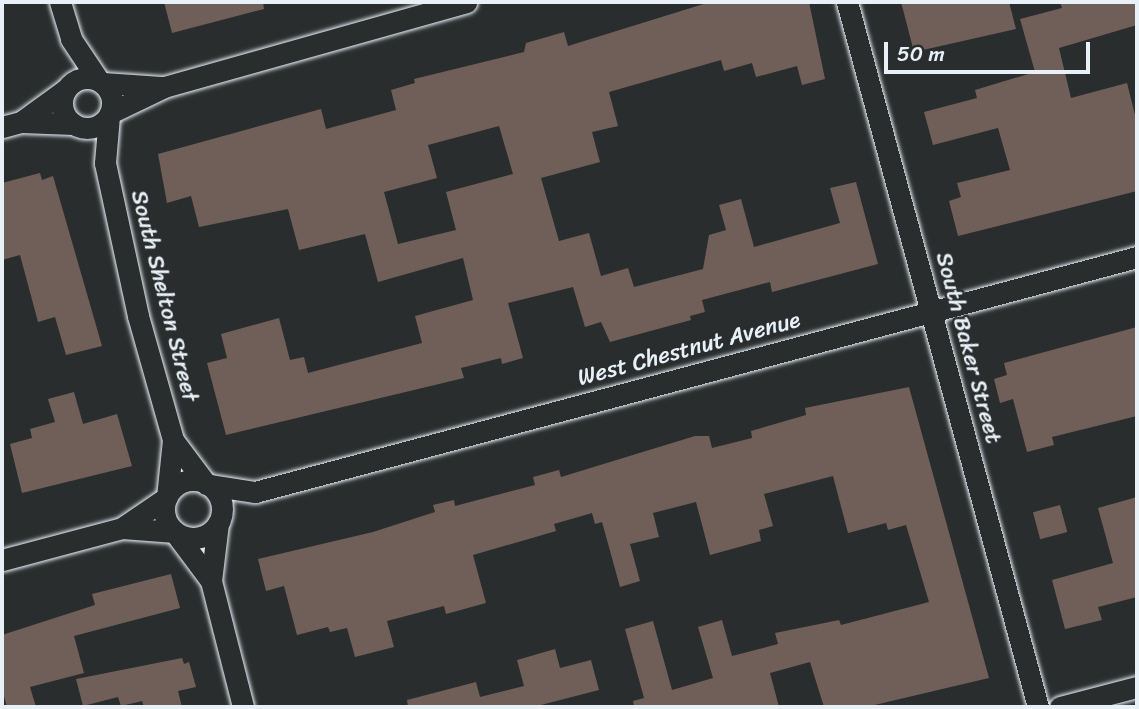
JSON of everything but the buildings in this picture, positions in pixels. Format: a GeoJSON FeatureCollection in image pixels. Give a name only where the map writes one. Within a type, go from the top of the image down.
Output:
{"type":"FeatureCollection","features":[{"type":"Feature","properties":{"kind":"street"},"geometry":{"type":"LineString","coordinates":[[60,2],[71,40],[113,101],[110,115]]}},
{"type":"Feature","properties":{"kind":"street","name":"South Baker Street"},"geometry":{"type":"LineString","coordinates":[[847,2],[1038,707]]}},
{"type":"Feature","properties":{"kind":"street"},"geometry":{"type":"LineString","coordinates":[[11,125],[97,126],[110,115],[164,87],[455,3]]}},
{"type":"Feature","properties":{"kind":"street"},"geometry":{"type":"LineString","coordinates":[[71,40],[62,106],[74,125]]}},
{"type":"Feature","properties":{"kind":"street"},"geometry":{"type":"LineString","coordinates":[[11,125],[84,78],[164,87]]}},
{"type":"Feature","properties":{"kind":"street","name":"South Shelton Street"},"geometry":{"type":"LineString","coordinates":[[110,115],[105,163],[138,316],[173,440],[207,485]]}},
{"type":"Feature","properties":{"kind":"street","name":"South Shelton Street"},"geometry":{"type":"LineString","coordinates":[[74,125],[105,163]]}},
{"type":"Feature","properties":{"kind":"street","name":"West Chestnut Avenue"},"geometry":{"type":"LineString","coordinates":[[207,485],[255,492],[1137,257]]}},
{"type":"Feature","properties":{"kind":"street","name":"South Shelton Street"},"geometry":{"type":"LineString","coordinates":[[166,497],[173,440]]}},
{"type":"Feature","properties":{"kind":"street"},"geometry":{"type":"LineString","coordinates":[[2,560],[121,528],[166,497],[180,483],[207,485],[219,498],[211,581],[243,707]]}},
{"type":"Feature","properties":{"kind":"street","name":"West Chestnut Avenue"},"geometry":{"type":"LineString","coordinates":[[218,523],[255,492]]}},
{"type":"Feature","properties":{"kind":"street"},"geometry":{"type":"LineString","coordinates":[[166,497],[164,513],[211,581]]}},
{"type":"Feature","properties":{"kind":"street"},"geometry":{"type":"LineString","coordinates":[[121,528],[176,533],[195,538],[218,523]]}},
{"type":"Feature","properties":{"kind":"street"},"geometry":{"type":"LineString","coordinates":[[1060,707],[1137,687]]}}]}
